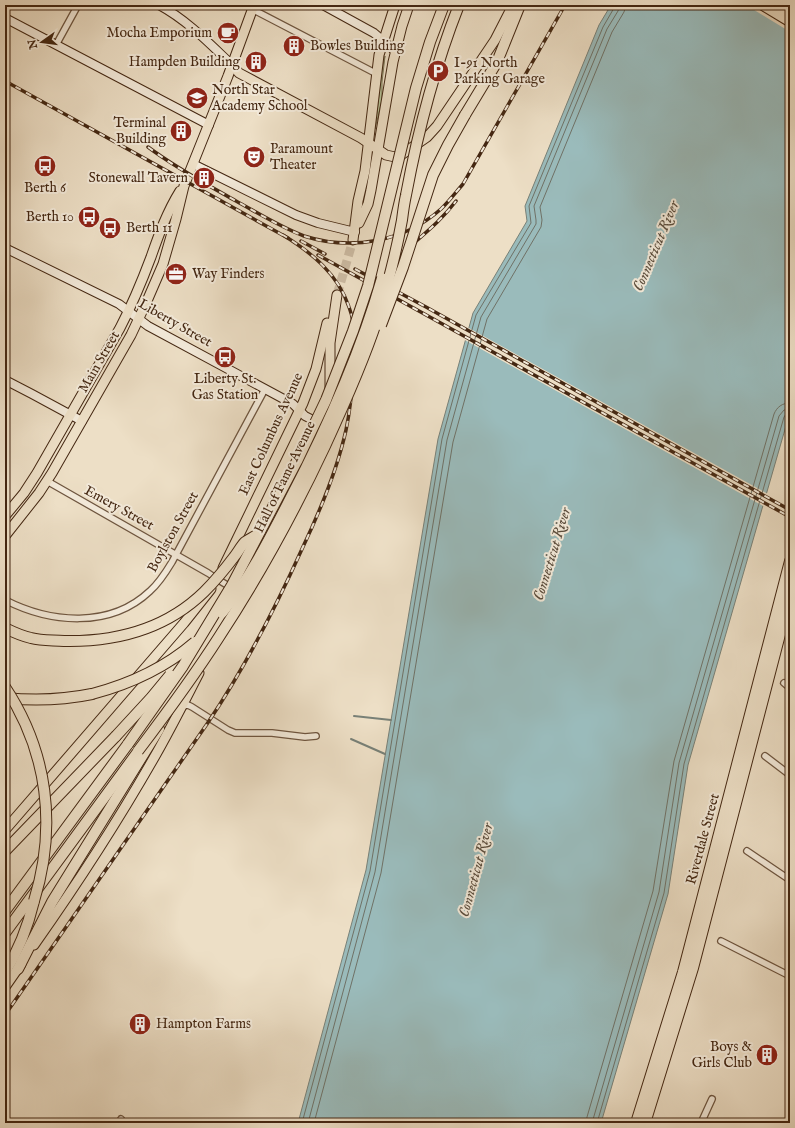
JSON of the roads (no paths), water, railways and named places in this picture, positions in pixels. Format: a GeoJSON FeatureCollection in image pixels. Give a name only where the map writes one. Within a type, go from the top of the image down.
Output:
{"type":"FeatureCollection","features":[{"type":"Feature","properties":{"kind":"highway"},"geometry":{"type":"LineString","coordinates":[[5,911],[128,744],[183,666],[232,585],[318,419],[334,382],[366,292],[420,73],[444,5]]}},
{"type":"Feature","properties":{"kind":"highway"},"geometry":{"type":"LineString","coordinates":[[5,934],[140,753],[180,702],[277,541],[322,452],[372,336],[384,298],[430,90],[459,5]]}},
{"type":"Feature","properties":{"kind":"highway"},"geometry":{"type":"LineString","coordinates":[[360,365],[376,337],[391,301],[406,261],[436,168],[465,115],[497,62],[520,5]]}},
{"type":"Feature","properties":{"kind":"highway"},"geometry":{"type":"LineString","coordinates":[[5,698],[46,700],[63,699],[92,694],[123,685],[170,661],[201,636],[224,611],[255,564],[282,515],[309,461],[346,380],[371,312],[394,229],[406,196]]}},
{"type":"Feature","properties":{"kind":"highway"},"geometry":{"type":"LineString","coordinates":[[5,628],[31,638],[52,641],[111,639],[145,629],[167,619],[195,600],[219,576],[245,542],[260,533]]}},
{"type":"Feature","properties":{"kind":"highway","name":"Riverdale Street"},"geometry":{"type":"LineString","coordinates":[[636,1123],[683,972],[790,561]]}},
{"type":"Feature","properties":{"kind":"highway","name":"Riverdale Street"},"geometry":{"type":"LineString","coordinates":[[645,1123],[693,968],[790,596]]}},
{"type":"Feature","properties":{"kind":"highway"},"geometry":{"type":"LineString","coordinates":[[5,851],[116,736],[159,689],[220,605]]}},
{"type":"Feature","properties":{"kind":"highway"},"geometry":{"type":"LineString","coordinates":[[5,687],[22,716],[39,760],[45,796],[47,830],[41,878],[24,936],[14,958],[5,972]]}},
{"type":"Feature","properties":{"kind":"highway"},"geometry":{"type":"LineString","coordinates":[[18,969],[52,902],[140,753]]}},
{"type":"Feature","properties":{"kind":"highway"},"geometry":{"type":"LineString","coordinates":[[5,960],[20,934],[34,901]]}},
{"type":"Feature","properties":{"kind":"main road"},"geometry":{"type":"LineString","coordinates":[[159,5],[176,14],[189,24],[239,73],[362,138],[386,155],[396,157],[431,134],[495,40],[513,5]]}},
{"type":"Feature","properties":{"kind":"main road"},"geometry":{"type":"LineString","coordinates":[[323,5],[342,14],[374,33],[395,51]]}},
{"type":"Feature","properties":{"kind":"main road"},"geometry":{"type":"LineString","coordinates":[[354,236],[358,202],[365,171],[376,74],[383,41],[396,5]]}},
{"type":"Feature","properties":{"kind":"main road"},"geometry":{"type":"LineString","coordinates":[[354,236],[368,204],[395,51],[409,5]]}},
{"type":"Feature","properties":{"kind":"main road"},"geometry":{"type":"LineString","coordinates":[[762,5],[790,22]]}},
{"type":"Feature","properties":{"kind":"main road"},"geometry":{"type":"LineString","coordinates":[[776,5],[790,13]]}},
{"type":"Feature","properties":{"kind":"main road","name":"Main Street"},"geometry":{"type":"LineString","coordinates":[[5,536],[47,481],[139,319],[165,259],[184,186],[209,125],[253,7]]}},
{"type":"Feature","properties":{"kind":"main road"},"geometry":{"type":"LineString","coordinates":[[5,18],[209,125]]}},
{"type":"Feature","properties":{"kind":"main road"},"geometry":{"type":"LineString","coordinates":[[193,164],[296,215],[354,236]]}},
{"type":"Feature","properties":{"kind":"main road","name":"Main Street"},"geometry":{"type":"LineString","coordinates":[[5,516],[30,483],[120,328],[150,258],[164,220],[184,186]]}},
{"type":"Feature","properties":{"kind":"main road","name":"Liberty Street"},"geometry":{"type":"LineString","coordinates":[[5,248],[119,304],[148,326],[293,404],[324,431]]}},
{"type":"Feature","properties":{"kind":"main road","name":"East Columbus Avenue"},"geometry":{"type":"LineString","coordinates":[[5,830],[209,592],[231,551],[304,403],[312,382],[330,313],[337,295]]}},
{"type":"Feature","properties":{"kind":"main road","name":"Hall of Fame Avenue"},"geometry":{"type":"LineString","coordinates":[[5,987],[66,900],[155,756],[180,702],[258,562],[312,460],[329,415],[330,343],[337,295]]}},
{"type":"Feature","properties":{"kind":"main road"},"geometry":{"type":"LineString","coordinates":[[5,380],[82,421]]}},
{"type":"Feature","properties":{"kind":"main road"},"geometry":{"type":"LineString","coordinates":[[231,551],[233,560],[240,566],[250,567],[258,562]]}},
{"type":"Feature","properties":{"kind":"street"},"geometry":{"type":"LineString","coordinates":[[56,45],[78,5]]}},
{"type":"Feature","properties":{"kind":"street"},"geometry":{"type":"LineString","coordinates":[[253,7],[376,74]]}},
{"type":"Feature","properties":{"kind":"street","name":"Boylston Street"},"geometry":{"type":"LineString","coordinates":[[5,600],[24,609],[54,617],[84,618],[113,613],[129,606],[149,592],[162,577],[176,554],[265,389]]}},
{"type":"Feature","properties":{"kind":"street","name":"Emery Street"},"geometry":{"type":"LineString","coordinates":[[47,481],[176,554],[241,593]]}},
{"type":"Feature","properties":{"kind":"street"},"geometry":{"type":"LineString","coordinates":[[784,683],[790,688]]}},
{"type":"Feature","properties":{"kind":"street"},"geometry":{"type":"LineString","coordinates":[[180,702],[192,707],[235,733],[264,733],[305,737],[316,736]]}},
{"type":"Feature","properties":{"kind":"street"},"geometry":{"type":"LineString","coordinates":[[765,756],[790,775]]}},
{"type":"Feature","properties":{"kind":"street"},"geometry":{"type":"LineString","coordinates":[[747,850],[790,880]]}},
{"type":"Feature","properties":{"kind":"street"},"geometry":{"type":"LineString","coordinates":[[721,941],[790,976]]}},
{"type":"Feature","properties":{"kind":"street"},"geometry":{"type":"LineString","coordinates":[[701,1123],[712,1100]]}},
{"type":"Feature","properties":{"kind":"water","name":"Connecticut River"},"geometry":{"type":"Polygon","coordinates":[[[611,5],[790,5],[790,412],[688,765],[668,894],[601,1123],[298,1123],[366,870],[438,439],[473,313],[527,221],[525,206],[599,25],[611,5]]]}},
{"type":"Feature","properties":{"kind":"waterway"},"geometry":{"type":"LineString","coordinates":[[354,716],[391,720]]}},
{"type":"Feature","properties":{"kind":"waterway"},"geometry":{"type":"LineString","coordinates":[[351,739],[385,754]]}},
{"type":"Feature","properties":{"kind":"tunnel"},"geometry":{"type":"LineString","coordinates":[[337,295],[353,240]]}},
{"type":"Feature","properties":{"kind":"railway"},"geometry":{"type":"LineString","coordinates":[[148,147],[202,182],[269,220],[304,236],[340,243],[358,243],[394,236],[411,229],[441,209],[463,184],[565,5]]}},
{"type":"Feature","properties":{"kind":"railway"},"geometry":{"type":"LineString","coordinates":[[5,81],[288,238]]}},
{"type":"Feature","properties":{"kind":"railway"},"geometry":{"type":"LineString","coordinates":[[358,351],[368,313],[384,277],[402,254],[437,223],[456,201]]}},
{"type":"Feature","properties":{"kind":"railway"},"geometry":{"type":"LineString","coordinates":[[5,1015],[207,724],[234,682],[281,594],[315,520],[333,476],[346,430],[350,409],[355,348],[352,315],[344,295],[331,274],[314,257],[283,235]]}},
{"type":"Feature","properties":{"kind":"railway"},"geometry":{"type":"LineString","coordinates":[[301,241],[325,254]]}},
{"type":"Feature","properties":{"kind":"railway"},"geometry":{"type":"LineString","coordinates":[[318,255],[790,517]]}},
{"type":"Feature","properties":{"kind":"railway"},"geometry":{"type":"LineString","coordinates":[[355,269],[790,510]]}},
{"type":"Feature","properties":{"kind":"place","name":"Mocha Emporium"},"geometry":{"type":"Point","coordinates":[228,33]}},
{"type":"Feature","properties":{"kind":"place","name":"Bowles Building"},"geometry":{"type":"Point","coordinates":[294,46]}},
{"type":"Feature","properties":{"kind":"place","name":"Hampden Building"},"geometry":{"type":"Point","coordinates":[256,62]}},
{"type":"Feature","properties":{"kind":"place","name":"I-91 North Parking Garage"},"geometry":{"type":"Point","coordinates":[438,71]}},
{"type":"Feature","properties":{"kind":"place","name":"North Star Academy School"},"geometry":{"type":"Point","coordinates":[197,98]}},
{"type":"Feature","properties":{"kind":"place","name":"Terminal Building"},"geometry":{"type":"Point","coordinates":[181,131]}},
{"type":"Feature","properties":{"kind":"place","name":"Paramount Theater"},"geometry":{"type":"Point","coordinates":[254,157]}},
{"type":"Feature","properties":{"kind":"place","name":"Berth 6"},"geometry":{"type":"Point","coordinates":[45,166]}},
{"type":"Feature","properties":{"kind":"place","name":"Stonewall Tavern"},"geometry":{"type":"Point","coordinates":[204,178]}},
{"type":"Feature","properties":{"kind":"place","name":"Berth 10"},"geometry":{"type":"Point","coordinates":[89,217]}},
{"type":"Feature","properties":{"kind":"place","name":"Berth 11"},"geometry":{"type":"Point","coordinates":[110,228]}},
{"type":"Feature","properties":{"kind":"place","name":"Way Finders"},"geometry":{"type":"Point","coordinates":[176,274]}},
{"type":"Feature","properties":{"kind":"place","name":"Liberty St. Gas Station"},"geometry":{"type":"Point","coordinates":[225,357]}},
{"type":"Feature","properties":{"kind":"place","name":"Hampton Farms"},"geometry":{"type":"Point","coordinates":[140,1024]}},
{"type":"Feature","properties":{"kind":"place","name":"Boys & Girls Club"},"geometry":{"type":"Point","coordinates":[767,1055]}}]}
